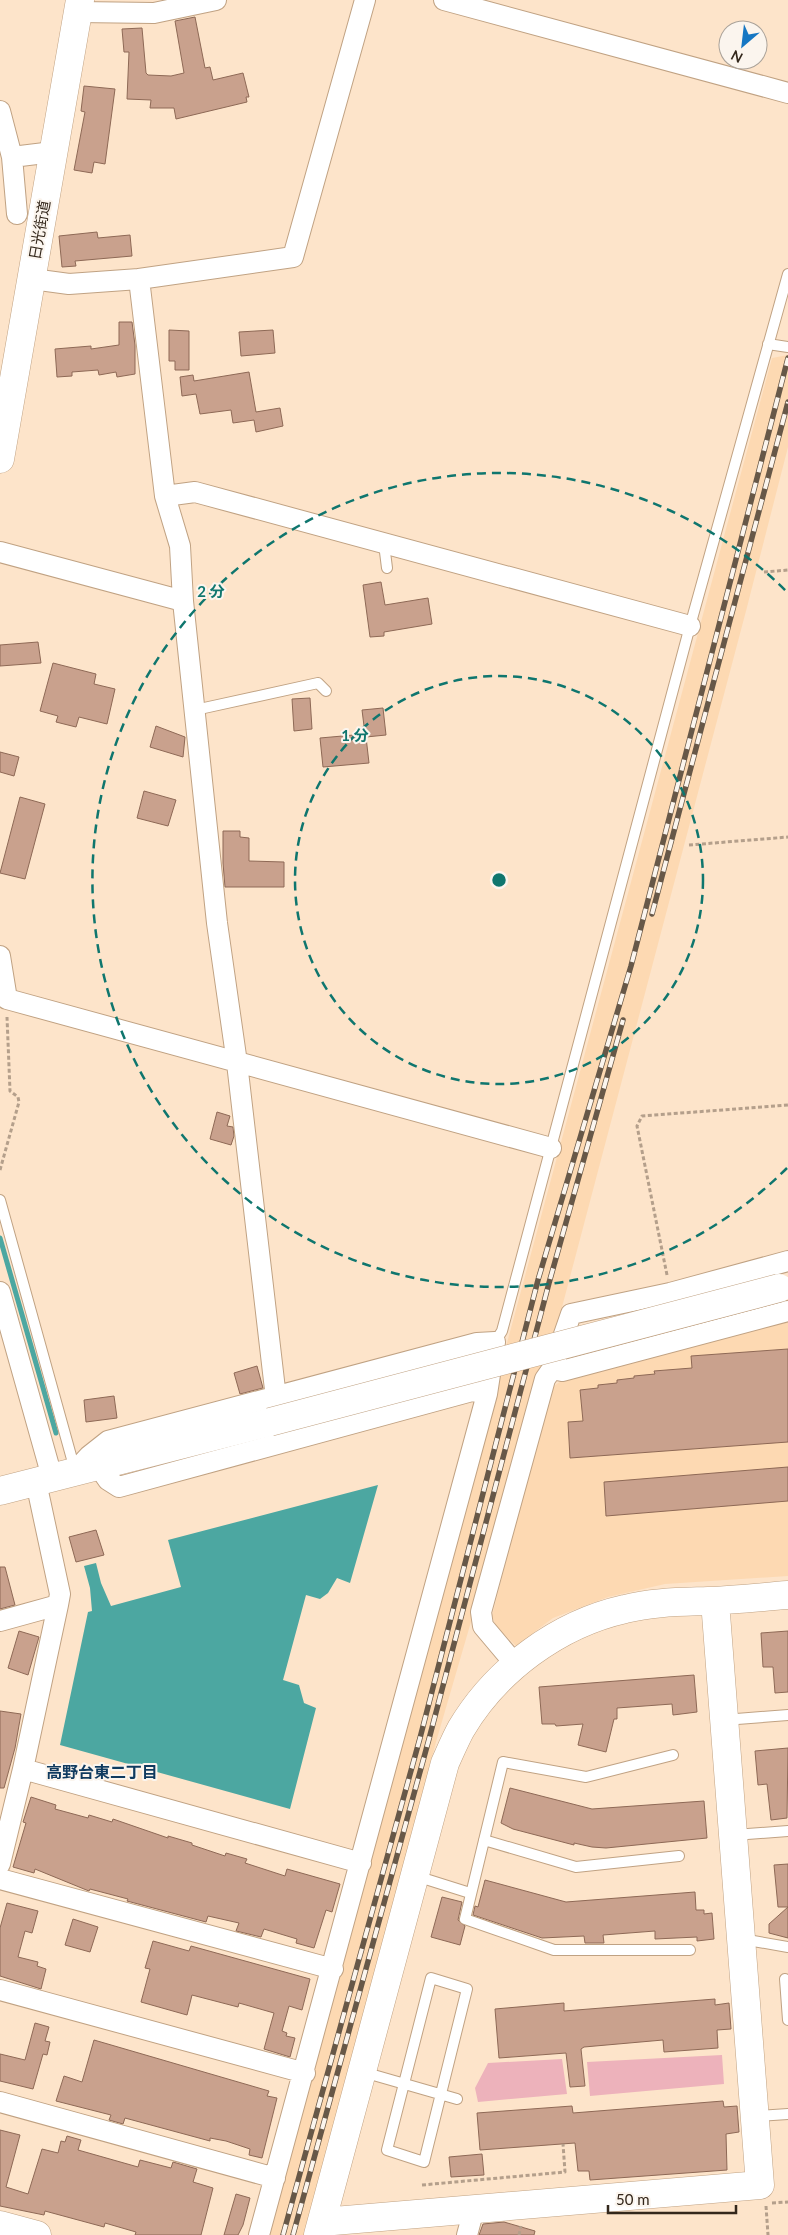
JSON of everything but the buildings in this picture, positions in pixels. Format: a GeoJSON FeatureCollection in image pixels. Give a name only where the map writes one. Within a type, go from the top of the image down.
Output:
{"type":"FeatureCollection","features":[{"type":"Feature","properties":{"kind":"main road","name":"日光街道"},"geometry":{"type":"LineString","coordinates":[[0,459],[32,279],[20,216],[53,152],[79,6]]}},
{"type":"Feature","properties":{"kind":"main road"},"geometry":{"type":"LineString","coordinates":[[0,1492],[66,1474],[273,1410],[785,1295]]}},
{"type":"Feature","properties":{"kind":"main road"},"geometry":{"type":"LineString","coordinates":[[715,1601],[760,2185],[474,2209],[375,2226],[320,2228],[445,1763],[461,1729],[478,1704],[515,1664],[537,1648],[555,1637],[601,1615],[627,1608],[658,1604],[788,1595]]}},
{"type":"Feature","properties":{"kind":"main road"},"geometry":{"type":"LineString","coordinates":[[0,2225],[37,2235]]}},
{"type":"Feature","properties":{"kind":"street"},"geometry":{"type":"LineString","coordinates":[[79,6],[154,13],[216,0]]}},
{"type":"Feature","properties":{"kind":"street"},"geometry":{"type":"LineString","coordinates":[[32,279],[69,284],[139,280],[294,257],[365,0]]}},
{"type":"Feature","properties":{"kind":"street"},"geometry":{"type":"LineString","coordinates":[[444,0],[788,93]]}},
{"type":"Feature","properties":{"kind":"street"},"geometry":{"type":"LineString","coordinates":[[0,111],[12,157],[20,216]]}},
{"type":"Feature","properties":{"kind":"street"},"geometry":{"type":"LineString","coordinates":[[12,157],[53,152]]}},
{"type":"Feature","properties":{"kind":"street"},"geometry":{"type":"LineString","coordinates":[[139,280],[165,496],[180,546],[183,601],[217,923],[237,1063],[273,1410],[477,1343],[496,1342],[487,1394],[260,2235]]}},
{"type":"Feature","properties":{"kind":"street"},"geometry":{"type":"LineString","coordinates":[[165,496],[196,492],[690,626]]}},
{"type":"Feature","properties":{"kind":"street"},"geometry":{"type":"LineString","coordinates":[[0,552],[183,601]]}},
{"type":"Feature","properties":{"kind":"street"},"geometry":{"type":"LineString","coordinates":[[0,956],[7,999],[551,1148]]}},
{"type":"Feature","properties":{"kind":"street"},"geometry":{"type":"LineString","coordinates":[[515,1664],[483,1626],[480,1612],[545,1379],[552,1369],[571,1314],[670,1293],[788,1261]]}},
{"type":"Feature","properties":{"kind":"street"},"geometry":{"type":"LineString","coordinates":[[0,1292],[66,1474],[58,1606],[23,1769],[0,1864]]}},
{"type":"Feature","properties":{"kind":"street"},"geometry":{"type":"LineString","coordinates":[[552,1369],[562,1371],[785,1295]]}},
{"type":"Feature","properties":{"kind":"street"},"geometry":{"type":"LineString","coordinates":[[66,1474],[108,1480],[119,1487],[472,1391],[487,1394]]}},
{"type":"Feature","properties":{"kind":"street"},"geometry":{"type":"LineString","coordinates":[[0,1621],[58,1606]]}},
{"type":"Feature","properties":{"kind":"street"},"geometry":{"type":"LineString","coordinates":[[23,1769],[361,1863]]}},
{"type":"Feature","properties":{"kind":"street"},"geometry":{"type":"LineString","coordinates":[[0,1879],[333,1969]]}},
{"type":"Feature","properties":{"kind":"street"},"geometry":{"type":"LineString","coordinates":[[0,1990],[305,2073]]}},
{"type":"Feature","properties":{"kind":"street"},"geometry":{"type":"LineString","coordinates":[[0,2102],[275,2178]]}},
{"type":"Feature","properties":{"kind":"street"},"geometry":{"type":"LineString","coordinates":[[467,2235],[474,2209]]}},
{"type":"Feature","properties":{"kind":"lane"},"geometry":{"type":"LineString","coordinates":[[496,1342],[502,1331],[690,626],[788,274]]}},
{"type":"Feature","properties":{"kind":"lane"},"geometry":{"type":"LineString","coordinates":[[768,344],[788,348]]}},
{"type":"Feature","properties":{"kind":"lane"},"geometry":{"type":"LineString","coordinates":[[384,544],[387,568]]}},
{"type":"Feature","properties":{"kind":"lane"},"geometry":{"type":"LineString","coordinates":[[195,710],[318,683],[326,690]]}},
{"type":"Feature","properties":{"kind":"lane"},"geometry":{"type":"LineString","coordinates":[[0,1200],[66,1474]]}},
{"type":"Feature","properties":{"kind":"lane"},"geometry":{"type":"LineString","coordinates":[[724,1720],[788,1715]]}},
{"type":"Feature","properties":{"kind":"lane"},"geometry":{"type":"LineString","coordinates":[[673,1755],[586,1777],[503,1762],[465,1919],[554,1950],[690,1950]]}},
{"type":"Feature","properties":{"kind":"lane"},"geometry":{"type":"LineString","coordinates":[[733,1835],[788,1831]]}},
{"type":"Feature","properties":{"kind":"lane"},"geometry":{"type":"LineString","coordinates":[[484,1840],[576,1867],[679,1856]]}},
{"type":"Feature","properties":{"kind":"lane"},"geometry":{"type":"LineString","coordinates":[[415,1875],[470,1892]]}},
{"type":"Feature","properties":{"kind":"lane"},"geometry":{"type":"LineString","coordinates":[[741,1939],[788,1947]]}},
{"type":"Feature","properties":{"kind":"lane"},"geometry":{"type":"LineString","coordinates":[[431,1978],[467,1989],[441,2094],[424,2162],[387,2150],[406,2084],[431,1978]]}},
{"type":"Feature","properties":{"kind":"lane"},"geometry":{"type":"LineString","coordinates":[[785,1979],[788,2020]]}},
{"type":"Feature","properties":{"kind":"lane"},"geometry":{"type":"LineString","coordinates":[[362,2072],[457,2099]]}},
{"type":"Feature","properties":{"kind":"lane"},"geometry":{"type":"LineString","coordinates":[[754,2116],[788,2114]]}},
{"type":"Feature","properties":{"kind":"path"},"geometry":{"type":"LineString","coordinates":[[764,572],[788,570]]}},
{"type":"Feature","properties":{"kind":"path"},"geometry":{"type":"LineString","coordinates":[[689,845],[788,837]]}},
{"type":"Feature","properties":{"kind":"path"},"geometry":{"type":"LineString","coordinates":[[0,1170],[19,1102],[18,1096],[10,1091],[7,999]]}},
{"type":"Feature","properties":{"kind":"path"},"geometry":{"type":"LineString","coordinates":[[670,1293],[637,1126],[639,1120],[642,1116],[788,1105]]}},
{"type":"Feature","properties":{"kind":"path"},"geometry":{"type":"LineString","coordinates":[[422,2185],[565,2172],[564,2144]]}},
{"type":"Feature","properties":{"kind":"path"},"geometry":{"type":"LineString","coordinates":[[766,2204],[768,2235]]}},
{"type":"Feature","properties":{"kind":"shaded area"},"geometry":{"type":"Polygon","coordinates":[[[788,355],[788,447],[556,1330],[436,1742],[305,2235],[267,2235],[492,1414],[507,1343],[772,358],[788,355]]]}},
{"type":"Feature","properties":{"kind":"shaded area"},"geometry":{"type":"Polygon","coordinates":[[[788,1319],[788,1576],[665,1584],[608,1597],[553,1618],[516,1646],[496,1626],[492,1616],[550,1389],[562,1380],[788,1319]]]}},
{"type":"Feature","properties":{"kind":"shaded area"},"geometry":{"type":"Polygon","coordinates":[[[722,2055],[724,2084],[590,2096],[587,2062],[722,2055]]]}},
{"type":"Feature","properties":{"kind":"shaded area"},"geometry":{"type":"Polygon","coordinates":[[[562,2059],[567,2094],[478,2102],[475,2088],[488,2063],[562,2059]]]}},
{"type":"Feature","properties":{"kind":"water"},"geometry":{"type":"Polygon","coordinates":[[[378,1485],[350,1583],[337,1578],[328,1593],[320,1599],[306,1595],[283,1680],[299,1685],[304,1703],[316,1708],[290,1809],[60,1745],[88,1612],[92,1611],[90,1588],[84,1566],[96,1563],[101,1583],[111,1606],[181,1587],[168,1540],[378,1485]]]}},
{"type":"Feature","properties":{"kind":"waterway"},"geometry":{"type":"LineString","coordinates":[[0,1238],[56,1433]]}},
{"type":"Feature","properties":{"kind":"railway"},"geometry":{"type":"LineString","coordinates":[[283,2235],[420,1738],[538,1280],[631,966],[788,358]]}},
{"type":"Feature","properties":{"kind":"railway"},"geometry":{"type":"LineString","coordinates":[[652,914],[788,402]]}},
{"type":"Feature","properties":{"kind":"railway"},"geometry":{"type":"LineString","coordinates":[[293,2235],[429,1739],[549,1283],[623,1020]]}},
{"type":"Feature","properties":{"kind":"district","name":"高野台東二丁目"},"geometry":{"type":"Point","coordinates":[102,1772]}}]}
